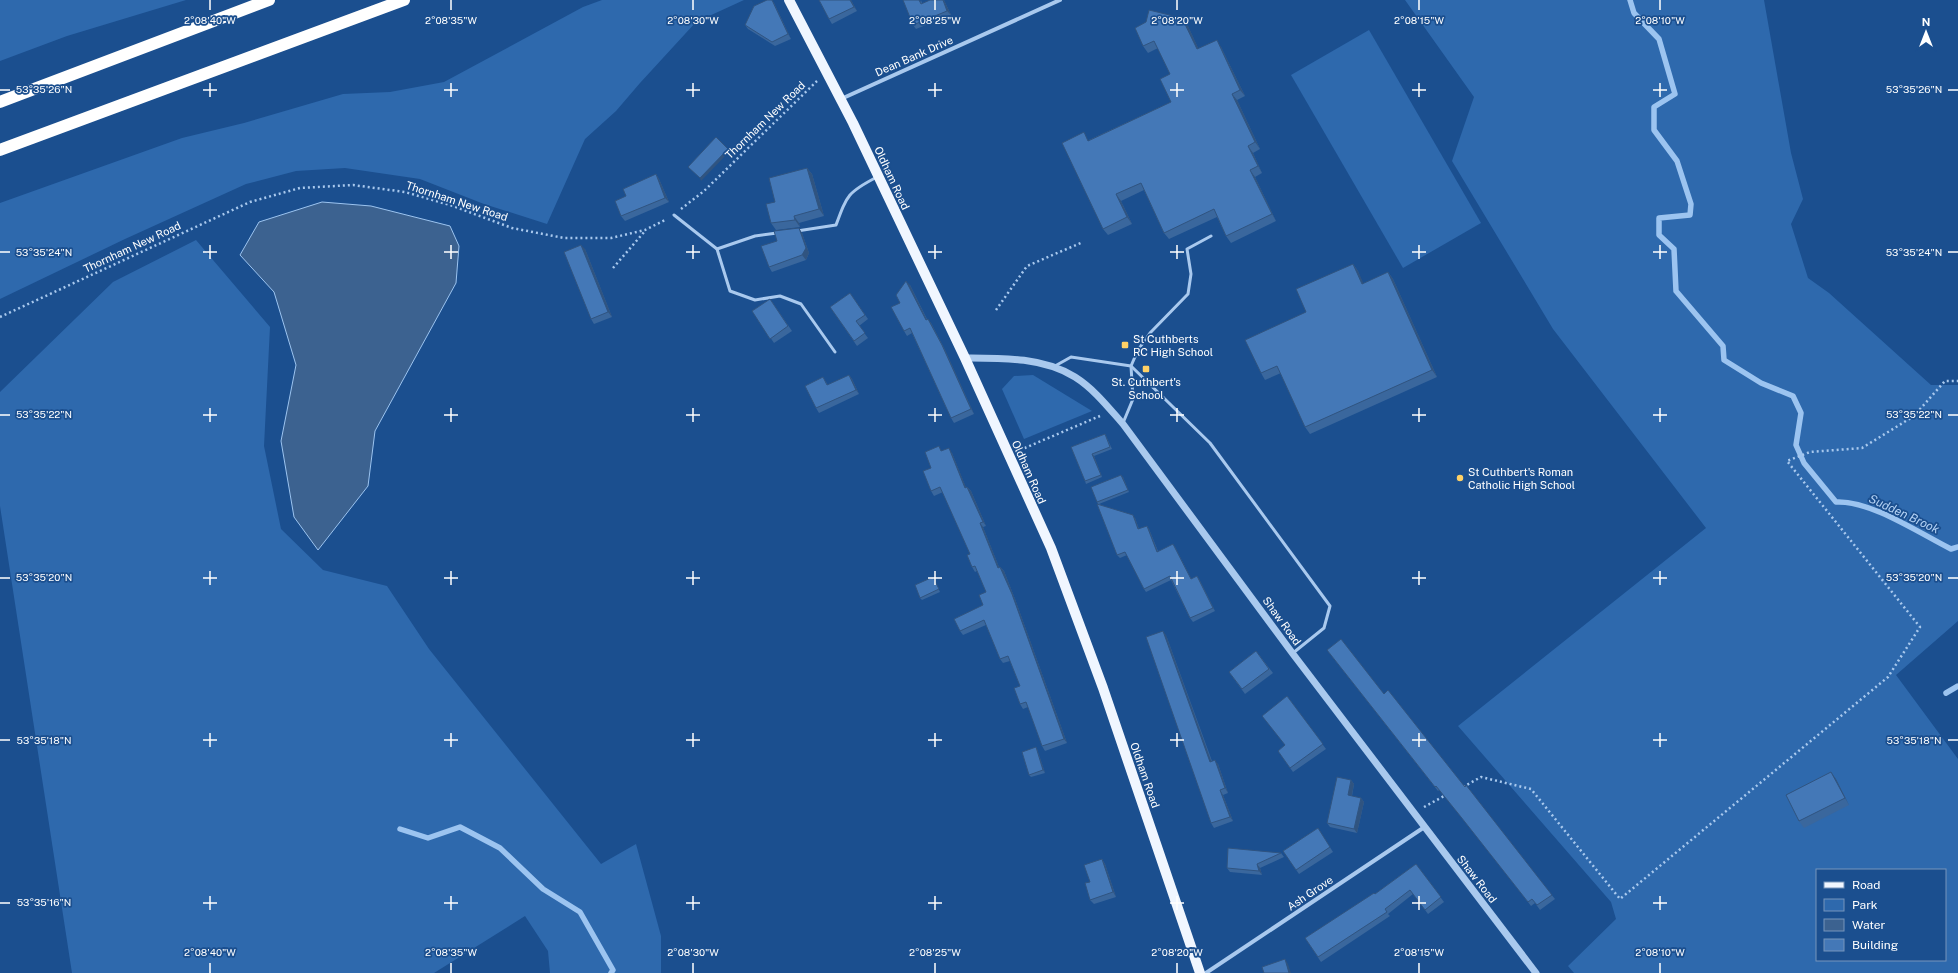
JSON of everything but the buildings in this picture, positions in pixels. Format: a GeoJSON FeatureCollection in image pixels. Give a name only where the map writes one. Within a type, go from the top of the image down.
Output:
{"type":"FeatureCollection","features":[{"type":"Feature","properties":{"kind":"highway"},"geometry":{"type":"LineString","coordinates":[[0,102],[269,0]]}},
{"type":"Feature","properties":{"kind":"highway"},"geometry":{"type":"LineString","coordinates":[[0,150],[404,0]]}},
{"type":"Feature","properties":{"kind":"main road","name":"Oldham Road"},"geometry":{"type":"LineString","coordinates":[[789,0],[878,176],[965,358],[1051,548],[1103,688],[1200,973]]}},
{"type":"Feature","properties":{"kind":"street","name":"Dean Bank Drive"},"geometry":{"type":"LineString","coordinates":[[840,99],[1060,0]]}},
{"type":"Feature","properties":{"kind":"street","name":"Shaw Road"},"geometry":{"type":"LineString","coordinates":[[965,358],[1012,358],[1054,367],[1075,377],[1099,396],[1123,424],[1423,828],[1536,973]]}},
{"type":"Feature","properties":{"kind":"street","name":"Ash Grove"},"geometry":{"type":"LineString","coordinates":[[1206,973],[1423,828]]}},
{"type":"Feature","properties":{"kind":"lane"},"geometry":{"type":"LineString","coordinates":[[792,231],[836,225],[844,203],[854,189],[878,176]]}},
{"type":"Feature","properties":{"kind":"lane"},"geometry":{"type":"LineString","coordinates":[[674,215],[717,249],[730,291],[755,300],[780,296],[801,304],[835,352]]}},
{"type":"Feature","properties":{"kind":"lane"},"geometry":{"type":"LineString","coordinates":[[717,249],[755,236],[785,232]]}},
{"type":"Feature","properties":{"kind":"lane"},"geometry":{"type":"LineString","coordinates":[[1123,424],[1133,399],[1131,366],[1138,350],[1150,333],[1188,294],[1191,274],[1187,249],[1211,236]]}},
{"type":"Feature","properties":{"kind":"lane"},"geometry":{"type":"LineString","coordinates":[[1054,367],[1071,357],[1131,366],[1210,443],[1330,606],[1324,628],[1293,654]]}},
{"type":"Feature","properties":{"kind":"path","name":"Thornham New Road"},"geometry":{"type":"LineString","coordinates":[[0,317],[250,202],[300,188],[353,184],[405,192],[453,206],[512,228],[564,238],[611,238],[645,230],[674,215],[704,191],[826,72]]}},
{"type":"Feature","properties":{"kind":"path"},"geometry":{"type":"LineString","coordinates":[[613,268],[645,230]]}},
{"type":"Feature","properties":{"kind":"path"},"geometry":{"type":"LineString","coordinates":[[996,310],[1027,266],[1083,242]]}},
{"type":"Feature","properties":{"kind":"path"},"geometry":{"type":"LineString","coordinates":[[1456,790],[1481,777],[1531,789],[1620,898],[1888,677],[1920,627],[1787,461],[1810,452],[1862,448],[1914,416],[1945,381],[1958,381]]}},
{"type":"Feature","properties":{"kind":"path"},"geometry":{"type":"LineString","coordinates":[[1009,455],[1112,411]]}},
{"type":"Feature","properties":{"kind":"path"},"geometry":{"type":"LineString","coordinates":[[1414,814],[1431,802],[1450,793]]}},
{"type":"Feature","properties":{"kind":"green space"},"geometry":{"type":"Polygon","coordinates":[[[0,0],[186,0],[67,36],[0,61],[0,0]]]}},
{"type":"Feature","properties":{"kind":"green space"},"geometry":{"type":"Polygon","coordinates":[[[602,0],[744,0],[696,22],[616,111],[585,139],[547,224],[484,204],[420,179],[345,168],[296,171],[246,184],[125,239],[0,299],[0,203],[182,138],[244,123],[343,94],[390,92],[444,82],[583,7],[602,0]]]}},
{"type":"Feature","properties":{"kind":"green space"},"geometry":{"type":"Polygon","coordinates":[[[1405,0],[1764,0],[1791,153],[1803,199],[1791,224],[1808,278],[1829,293],[1931,385],[1958,385],[1958,621],[1896,675],[1958,759],[1958,973],[1574,973],[1568,966],[1616,919],[1611,902],[1458,726],[1706,528],[1553,329],[1452,161],[1474,97],[1405,0]]]}},
{"type":"Feature","properties":{"kind":"green space"},"geometry":{"type":"Polygon","coordinates":[[[1369,30],[1481,223],[1403,268],[1291,75],[1369,30]]]}},
{"type":"Feature","properties":{"kind":"green space"},"geometry":{"type":"Polygon","coordinates":[[[196,240],[270,327],[264,446],[281,529],[323,570],[387,586],[429,649],[601,864],[636,844],[661,936],[661,973],[550,973],[548,951],[525,916],[434,973],[72,973],[0,506],[0,392],[113,282],[196,240]]]}},
{"type":"Feature","properties":{"kind":"green space"},"geometry":{"type":"Polygon","coordinates":[[[1033,375],[1092,411],[1024,439],[1002,389],[1014,376],[1033,375]]]}},
{"type":"Feature","properties":{"kind":"water"},"geometry":{"type":"Polygon","coordinates":[[[322,202],[371,206],[450,226],[459,246],[456,283],[375,431],[368,486],[318,550],[294,517],[281,441],[296,365],[274,292],[240,255],[259,222],[322,202]]]}},
{"type":"Feature","properties":{"kind":"waterway","name":"Sudden Brook"},"geometry":{"type":"LineString","coordinates":[[1630,0],[1634,13],[1659,39],[1675,94],[1654,107],[1654,130],[1677,161],[1691,204],[1690,215],[1659,218],[1659,235],[1674,249],[1676,291],[1723,346],[1724,360],[1761,383],[1793,396],[1801,413],[1796,445],[1804,463],[1836,502],[1864,506],[1894,519],[1951,549],[1958,547]]}},
{"type":"Feature","properties":{"kind":"waterway"},"geometry":{"type":"LineString","coordinates":[[1946,693],[1958,686]]}},
{"type":"Feature","properties":{"kind":"waterway"},"geometry":{"type":"LineString","coordinates":[[400,829],[428,838],[460,827],[500,848],[543,889],[580,912],[613,970],[611,973]]}},
{"type":"Feature","properties":{"kind":"place","name":"St Cuthberts RC High School"},"geometry":{"type":"Point","coordinates":[1125,345]}},
{"type":"Feature","properties":{"kind":"place","name":"St. Cuthbert's School"},"geometry":{"type":"Point","coordinates":[1146,369]}},
{"type":"Feature","properties":{"kind":"place","name":"St Cuthbert's Roman Catholic High School"},"geometry":{"type":"Point","coordinates":[1460,478]}}]}
